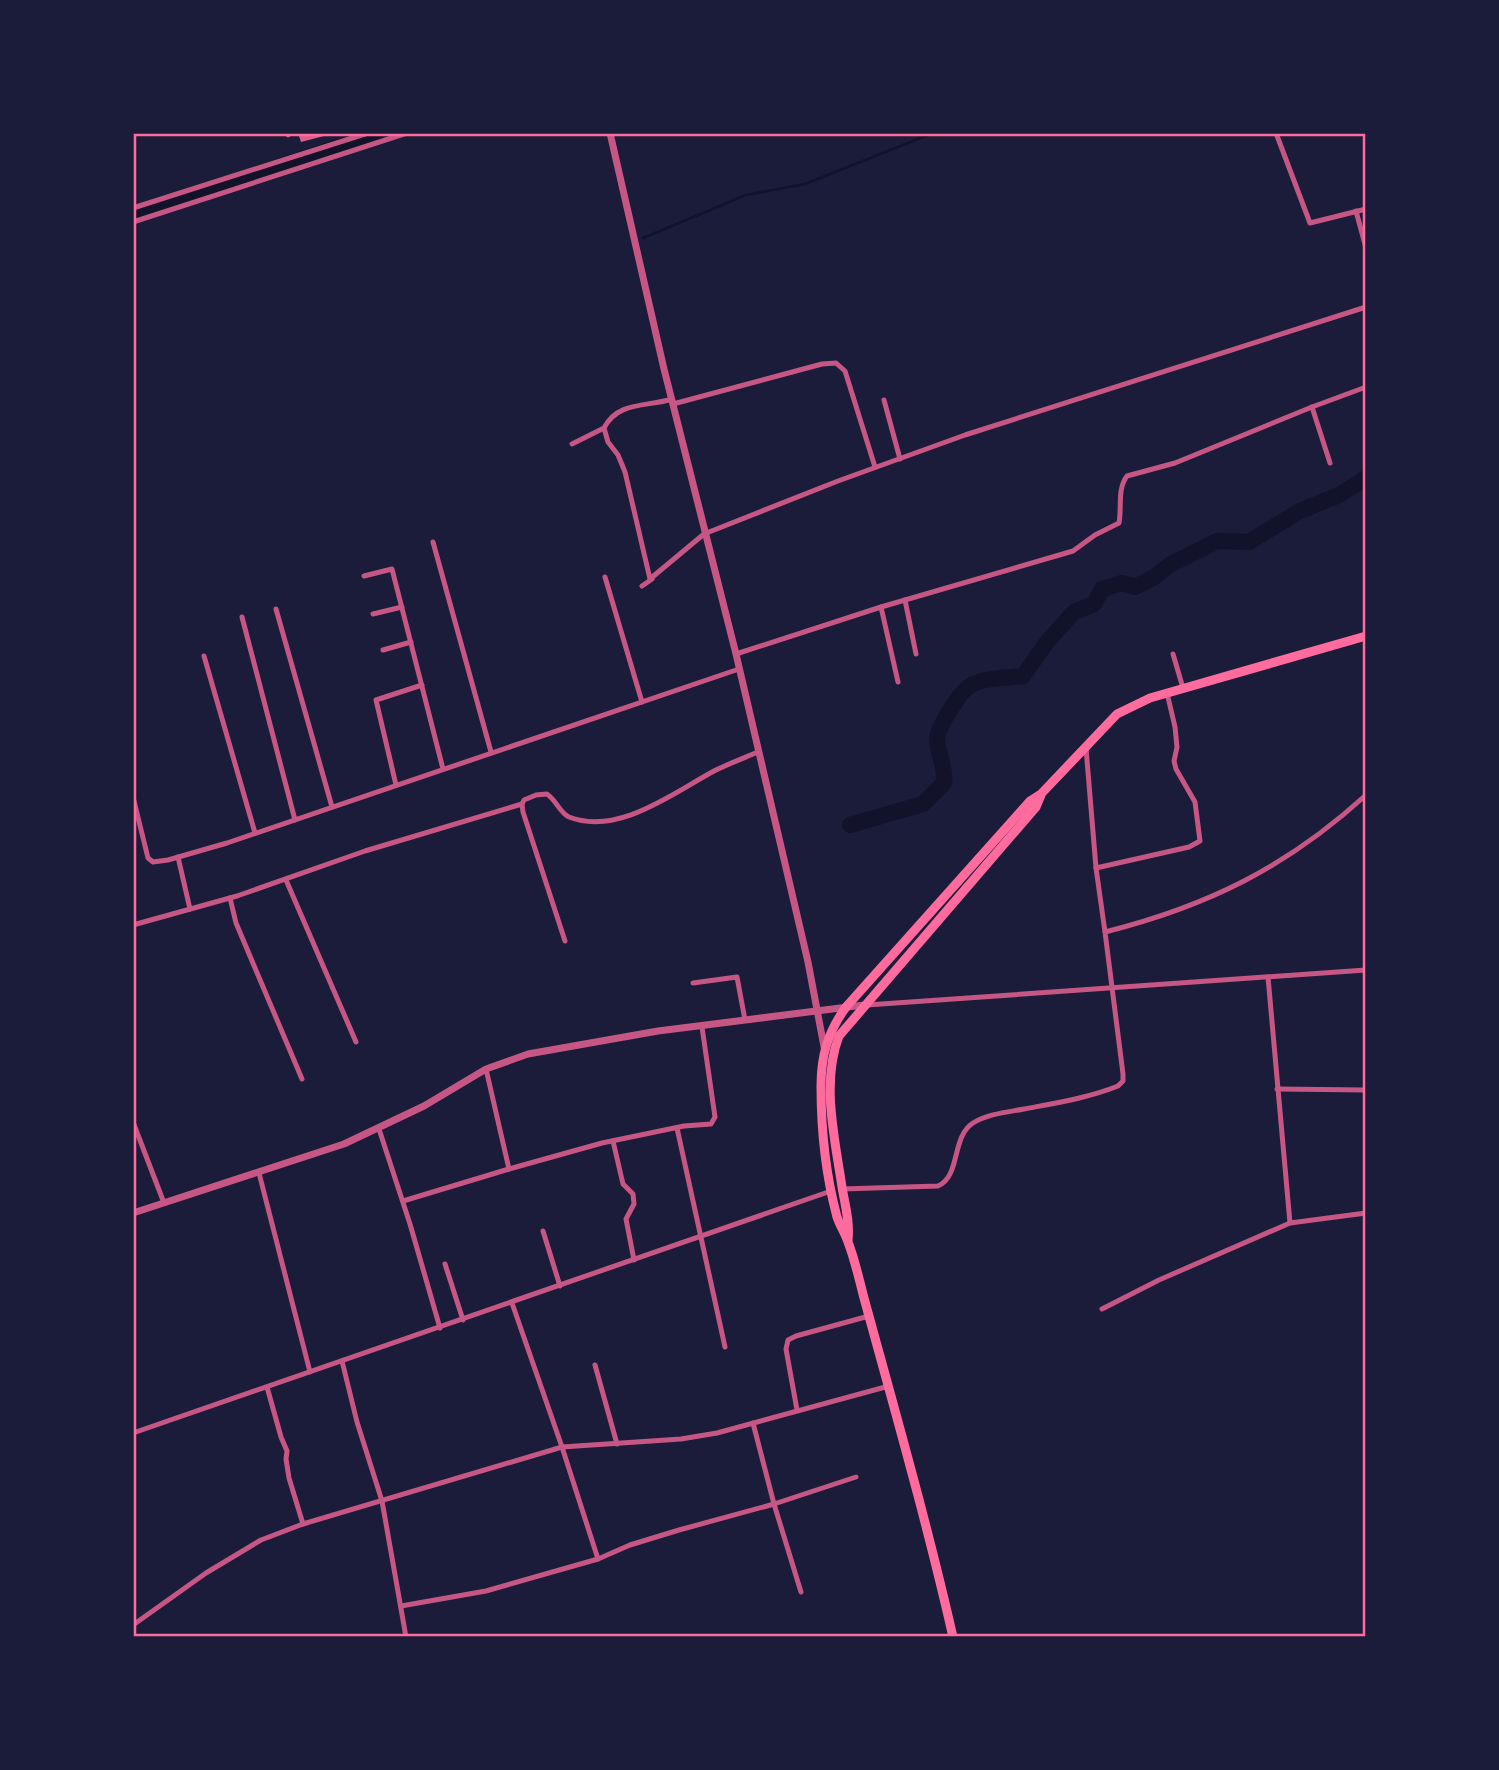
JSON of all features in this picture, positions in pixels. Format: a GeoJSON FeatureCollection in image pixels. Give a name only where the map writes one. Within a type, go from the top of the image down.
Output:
{"type":"FeatureCollection","features":[{"type":"Feature","properties":{"kind":"highway"},"geometry":{"type":"LineString","coordinates":[[953,1637],[933,1550],[889,1386],[831,1191],[821,1086],[824,1049],[830,1032],[846,1007],[1030,801],[1041,793],[1117,714],[1150,698],[1366,636]]}},
{"type":"Feature","properties":{"kind":"highway"},"geometry":{"type":"LineString","coordinates":[[848,1241],[849,1221],[831,1109],[833,1060],[842,1032],[1036,807],[1041,793]]}},
{"type":"Feature","properties":{"kind":"street"},"geometry":{"type":"LineString","coordinates":[[133,208],[368,133]]}},
{"type":"Feature","properties":{"kind":"street"},"geometry":{"type":"LineString","coordinates":[[133,222],[407,133]]}},
{"type":"Feature","properties":{"kind":"street"},"geometry":{"type":"LineString","coordinates":[[610,133],[664,369],[736,654],[808,962],[824,1049],[833,1060]]}},
{"type":"Feature","properties":{"kind":"street"},"geometry":{"type":"LineString","coordinates":[[1276,133],[1310,223],[1366,209]]}},
{"type":"Feature","properties":{"kind":"street"},"geometry":{"type":"LineString","coordinates":[[1356,211],[1366,248]]}},
{"type":"Feature","properties":{"kind":"street"},"geometry":{"type":"LineString","coordinates":[[642,586],[704,534],[875,467],[965,435],[1366,307]]}},
{"type":"Feature","properties":{"kind":"street"},"geometry":{"type":"LineString","coordinates":[[572,444],[604,428],[610,419],[622,410],[836,363],[845,371],[875,467]]}},
{"type":"Feature","properties":{"kind":"street"},"geometry":{"type":"LineString","coordinates":[[736,654],[881,607],[1073,551],[1095,535],[1119,523],[1121,494],[1127,476],[1175,463],[1366,387]]}},
{"type":"Feature","properties":{"kind":"street"},"geometry":{"type":"LineString","coordinates":[[884,400],[900,458]]}},
{"type":"Feature","properties":{"kind":"street"},"geometry":{"type":"LineString","coordinates":[[1312,407],[1330,463]]}},
{"type":"Feature","properties":{"kind":"street"},"geometry":{"type":"LineString","coordinates":[[604,428],[608,442],[618,455],[625,472],[649,578],[652,579]]}},
{"type":"Feature","properties":{"kind":"street"},"geometry":{"type":"LineString","coordinates":[[433,542],[491,752]]}},
{"type":"Feature","properties":{"kind":"street"},"geometry":{"type":"LineString","coordinates":[[364,576],[393,569],[443,769]]}},
{"type":"Feature","properties":{"kind":"street"},"geometry":{"type":"LineString","coordinates":[[605,577],[642,702]]}},
{"type":"Feature","properties":{"kind":"street"},"geometry":{"type":"LineString","coordinates":[[905,600],[916,654]]}},
{"type":"Feature","properties":{"kind":"street"},"geometry":{"type":"LineString","coordinates":[[373,614],[402,607]]}},
{"type":"Feature","properties":{"kind":"street"},"geometry":{"type":"LineString","coordinates":[[881,607],[898,682]]}},
{"type":"Feature","properties":{"kind":"street"},"geometry":{"type":"LineString","coordinates":[[276,609],[332,807]]}},
{"type":"Feature","properties":{"kind":"street"},"geometry":{"type":"LineString","coordinates":[[242,617],[295,820]]}},
{"type":"Feature","properties":{"kind":"street"},"geometry":{"type":"LineString","coordinates":[[383,649],[411,642]]}},
{"type":"Feature","properties":{"kind":"street"},"geometry":{"type":"LineString","coordinates":[[1173,654],[1183,688]]}},
{"type":"Feature","properties":{"kind":"street"},"geometry":{"type":"LineString","coordinates":[[204,656],[255,834]]}},
{"type":"Feature","properties":{"kind":"street"},"geometry":{"type":"LineString","coordinates":[[133,797],[150,861],[178,857],[255,834],[739,669]]}},
{"type":"Feature","properties":{"kind":"street"},"geometry":{"type":"LineString","coordinates":[[396,785],[376,700],[422,685]]}},
{"type":"Feature","properties":{"kind":"street"},"geometry":{"type":"LineString","coordinates":[[1096,868],[1189,847],[1200,841],[1195,802],[1174,761],[1177,747],[1175,727],[1167,693]]}},
{"type":"Feature","properties":{"kind":"street"},"geometry":{"type":"LineString","coordinates":[[842,1189],[938,1186],[949,1177],[958,1146],[968,1126],[975,1121],[1077,1098],[1118,1086],[1122,1081],[1096,868],[1086,745]]}},
{"type":"Feature","properties":{"kind":"street"},"geometry":{"type":"LineString","coordinates":[[133,925],[230,898],[365,851],[522,804],[526,798],[547,794],[565,815],[609,821],[642,809],[758,752]]}},
{"type":"Feature","properties":{"kind":"street"},"geometry":{"type":"LineString","coordinates":[[1105,932],[1158,919],[1229,890],[1317,837],[1366,795]]}},
{"type":"Feature","properties":{"kind":"street"},"geometry":{"type":"LineString","coordinates":[[522,804],[565,941]]}},
{"type":"Feature","properties":{"kind":"street"},"geometry":{"type":"LineString","coordinates":[[178,857],[190,909]]}},
{"type":"Feature","properties":{"kind":"street"},"geometry":{"type":"LineString","coordinates":[[285,880],[356,1042]]}},
{"type":"Feature","properties":{"kind":"street"},"geometry":{"type":"LineString","coordinates":[[230,898],[236,923],[302,1079]]}},
{"type":"Feature","properties":{"kind":"street"},"geometry":{"type":"LineString","coordinates":[[133,1213],[344,1144],[379,1129],[486,1069],[528,1054],[658,1031],[864,1005],[1366,970]]}},
{"type":"Feature","properties":{"kind":"street"},"geometry":{"type":"LineString","coordinates":[[693,983],[737,977],[745,1020]]}},
{"type":"Feature","properties":{"kind":"street"},"geometry":{"type":"LineString","coordinates":[[1268,977],[1290,1223]]}},
{"type":"Feature","properties":{"kind":"street"},"geometry":{"type":"LineString","coordinates":[[403,1201],[613,1141],[711,1124],[714,1122],[714,1107],[702,1027]]}},
{"type":"Feature","properties":{"kind":"street"},"geometry":{"type":"LineString","coordinates":[[486,1069],[509,1169]]}},
{"type":"Feature","properties":{"kind":"street"},"geometry":{"type":"LineString","coordinates":[[1277,1090],[1366,1090]]}},
{"type":"Feature","properties":{"kind":"street"},"geometry":{"type":"LineString","coordinates":[[133,1122],[164,1203]]}},
{"type":"Feature","properties":{"kind":"street"},"geometry":{"type":"LineString","coordinates":[[677,1128],[725,1347]]}},
{"type":"Feature","properties":{"kind":"street"},"geometry":{"type":"LineString","coordinates":[[379,1129],[440,1328]]}},
{"type":"Feature","properties":{"kind":"street"},"geometry":{"type":"LineString","coordinates":[[613,1141],[623,1184],[633,1194],[634,1204],[626,1219],[634,1260]]}},
{"type":"Feature","properties":{"kind":"street"},"geometry":{"type":"LineString","coordinates":[[259,1173],[310,1372]]}},
{"type":"Feature","properties":{"kind":"street"},"geometry":{"type":"LineString","coordinates":[[133,1433],[831,1191]]}},
{"type":"Feature","properties":{"kind":"street"},"geometry":{"type":"LineString","coordinates":[[1102,1309],[1158,1280],[1290,1223],[1366,1213]]}},
{"type":"Feature","properties":{"kind":"street"},"geometry":{"type":"LineString","coordinates":[[543,1231],[560,1286]]}},
{"type":"Feature","properties":{"kind":"street"},"geometry":{"type":"LineString","coordinates":[[444,1264],[463,1320]]}},
{"type":"Feature","properties":{"kind":"street"},"geometry":{"type":"LineString","coordinates":[[512,1303],[598,1559]]}},
{"type":"Feature","properties":{"kind":"street"},"geometry":{"type":"LineString","coordinates":[[797,1410],[786,1349],[788,1340],[869,1316]]}},
{"type":"Feature","properties":{"kind":"street"},"geometry":{"type":"LineString","coordinates":[[342,1361],[357,1422],[382,1501],[405,1637]]}},
{"type":"Feature","properties":{"kind":"street"},"geometry":{"type":"LineString","coordinates":[[595,1365],[617,1444]]}},
{"type":"Feature","properties":{"kind":"street"},"geometry":{"type":"LineString","coordinates":[[133,1625],[206,1573],[250,1547],[303,1524],[562,1447],[681,1439],[753,1423],[889,1386]]}},
{"type":"Feature","properties":{"kind":"street"},"geometry":{"type":"LineString","coordinates":[[267,1387],[287,1451],[289,1478],[303,1524]]}},
{"type":"Feature","properties":{"kind":"street"},"geometry":{"type":"LineString","coordinates":[[753,1423],[801,1592]]}},
{"type":"Feature","properties":{"kind":"street"},"geometry":{"type":"LineString","coordinates":[[401,1606],[486,1591],[598,1559],[630,1545],[774,1504],[856,1477]]}},
{"type":"Feature","properties":{"kind":"building"},"geometry":{"type":"Polygon","coordinates":[[[298,133],[323,133],[324,136],[301,142],[298,133]]]}},
{"type":"Feature","properties":{"kind":"waterway"},"geometry":{"type":"LineString","coordinates":[[133,215],[381,133]]}},
{"type":"Feature","properties":{"kind":"waterway"},"geometry":{"type":"LineString","coordinates":[[643,238],[746,195],[805,184],[933,133]]}},
{"type":"Feature","properties":{"kind":"waterway"},"geometry":{"type":"LineString","coordinates":[[850,825],[923,804],[944,783],[937,740],[944,720],[960,695],[970,686],[982,681],[1023,676],[1047,642],[1074,612],[1094,604],[1102,589],[1122,583],[1135,587],[1153,578],[1171,564],[1217,541],[1249,542],[1298,512],[1339,495],[1366,478]]}}]}
